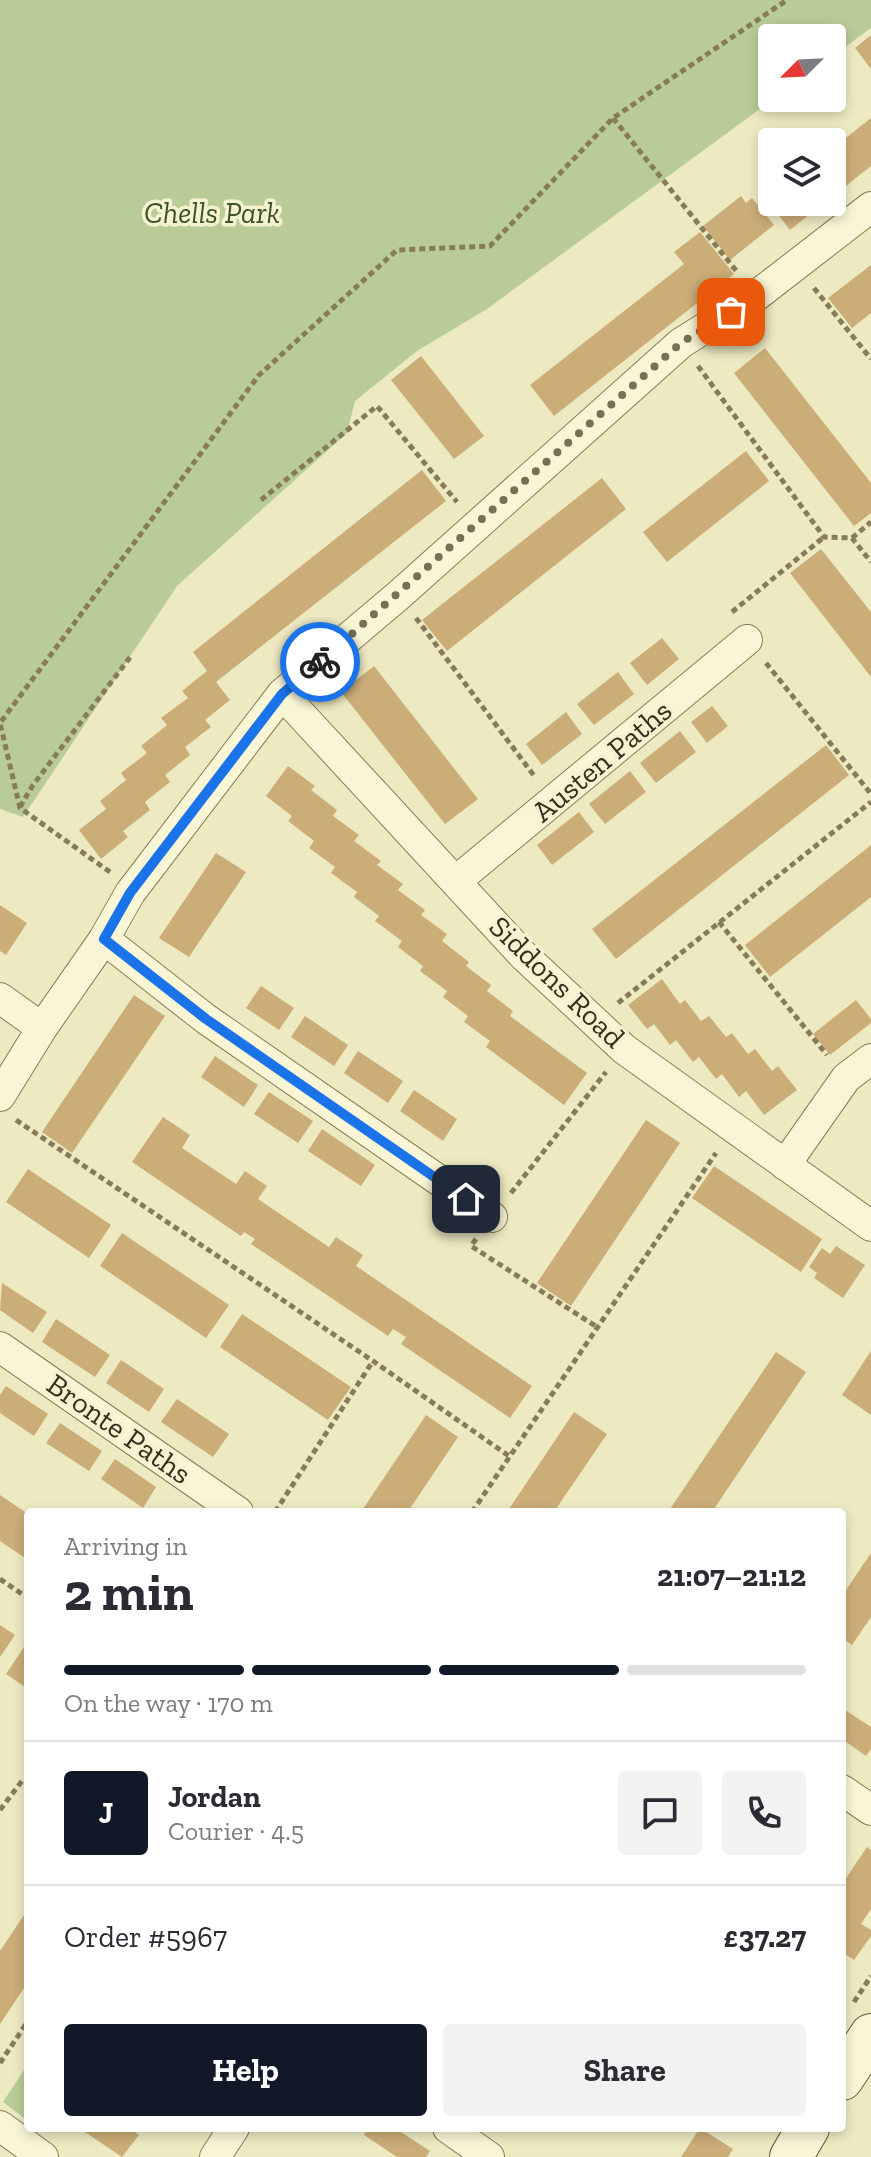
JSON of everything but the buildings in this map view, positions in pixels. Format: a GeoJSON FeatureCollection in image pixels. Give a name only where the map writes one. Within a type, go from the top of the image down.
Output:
{"type":"FeatureCollection","features":[{"type":"Feature","properties":{"kind":"street"},"geometry":{"type":"LineString","coordinates":[[4,1106],[42,1028],[104,939],[130,893],[282,694],[399,595],[681,343],[756,296],[871,207]]}},
{"type":"Feature","properties":{"kind":"street","name":"Austen Paths"},"geometry":{"type":"LineString","coordinates":[[456,881],[747,640]]}},
{"type":"Feature","properties":{"kind":"street","name":"Siddons Road"},"geometry":{"type":"LineString","coordinates":[[282,694],[524,956],[624,1049],[871,1226]]}},
{"type":"Feature","properties":{"kind":"street"},"geometry":{"type":"LineString","coordinates":[[104,939],[206,1019],[492,1217]]}},
{"type":"Feature","properties":{"kind":"street"},"geometry":{"type":"LineString","coordinates":[[0,998],[42,1028]]}},
{"type":"Feature","properties":{"kind":"street"},"geometry":{"type":"LineString","coordinates":[[785,1165],[846,1078],[871,1059]]}},
{"type":"Feature","properties":{"kind":"street","name":"Bronte Paths"},"geometry":{"type":"LineString","coordinates":[[0,1347],[232,1508]]}},
{"type":"Feature","properties":{"kind":"street"},"geometry":{"type":"LineString","coordinates":[[846,1793],[871,1810]]}},
{"type":"Feature","properties":{"kind":"street"},"geometry":{"type":"LineString","coordinates":[[846,2066],[860,2022]]}},
{"type":"Feature","properties":{"kind":"street"},"geometry":{"type":"LineString","coordinates":[[0,2126],[35,2155]]}},
{"type":"Feature","properties":{"kind":"street"},"geometry":{"type":"LineString","coordinates":[[215,2157],[231,2132]]}},
{"type":"Feature","properties":{"kind":"street"},"geometry":{"type":"LineString","coordinates":[[454,2132],[489,2157]]}},
{"type":"Feature","properties":{"kind":"street"},"geometry":{"type":"LineString","coordinates":[[791,2157],[806,2132]]}},
{"type":"Feature","properties":{"kind":"path"},"geometry":{"type":"LineString","coordinates":[[130,893],[108,870],[20,808],[0,723],[259,375],[397,250],[490,246],[613,118],[787,0]]}},
{"type":"Feature","properties":{"kind":"path"},"geometry":{"type":"LineString","coordinates":[[613,118],[756,296]]}},
{"type":"Feature","properties":{"kind":"path"},"geometry":{"type":"LineString","coordinates":[[797,266],[871,359]]}},
{"type":"Feature","properties":{"kind":"path"},"geometry":{"type":"LineString","coordinates":[[681,343],[824,537]]}},
{"type":"Feature","properties":{"kind":"path"},"geometry":{"type":"LineString","coordinates":[[261,500],[377,406],[476,524]]}},
{"type":"Feature","properties":{"kind":"path"},"geometry":{"type":"LineString","coordinates":[[871,522],[852,538],[824,537],[728,615],[871,794]]}},
{"type":"Feature","properties":{"kind":"path"},"geometry":{"type":"LineString","coordinates":[[852,538],[871,562]]}},
{"type":"Feature","properties":{"kind":"path"},"geometry":{"type":"LineString","coordinates":[[399,595],[553,801]]}},
{"type":"Feature","properties":{"kind":"path"},"geometry":{"type":"LineString","coordinates":[[20,808],[33,785],[131,656]]}},
{"type":"Feature","properties":{"kind":"path"},"geometry":{"type":"LineString","coordinates":[[595,1021],[871,802]]}},
{"type":"Feature","properties":{"kind":"path"},"geometry":{"type":"LineString","coordinates":[[719,922],[846,1078]]}},
{"type":"Feature","properties":{"kind":"path"},"geometry":{"type":"LineString","coordinates":[[597,1327],[471,1246],[624,1049]]}},
{"type":"Feature","properties":{"kind":"path"},"geometry":{"type":"LineString","coordinates":[[4,1106],[509,1456]]}},
{"type":"Feature","properties":{"kind":"path"},"geometry":{"type":"LineString","coordinates":[[475,1508],[732,1129]]}},
{"type":"Feature","properties":{"kind":"path"},"geometry":{"type":"LineString","coordinates":[[278,1508],[373,1361]]}},
{"type":"Feature","properties":{"kind":"path"},"geometry":{"type":"LineString","coordinates":[[0,1579],[24,1595]]}},
{"type":"Feature","properties":{"kind":"path"},"geometry":{"type":"LineString","coordinates":[[0,1810],[24,1782]]}},
{"type":"Feature","properties":{"kind":"path"},"geometry":{"type":"LineString","coordinates":[[860,2022],[871,1976]]}},
{"type":"Feature","properties":{"kind":"path"},"geometry":{"type":"LineString","coordinates":[[0,2063],[24,2027]]}},
{"type":"Feature","properties":{"kind":"green space","name":"Chells Park"},"geometry":{"type":"Polygon","coordinates":[[[0,0],[871,0],[871,28],[846,47],[846,24],[758,24],[758,110],[487,309],[417,351],[355,401],[347,433],[177,586],[23,817],[0,809],[0,0]]]}},
{"type":"Feature","properties":{"kind":"green space"},"geometry":{"type":"Polygon","coordinates":[[[24,2070],[24,2118],[3,2102],[24,2070]]]}},
{"type":"Feature","properties":{"kind":"way so far"},"geometry":{"type":"LineString","coordinates":[[320,662],[681,343],[731,312]]}},
{"type":"Feature","properties":{"kind":"route"},"geometry":{"type":"LineString","coordinates":[[320,662],[282,694],[130,893],[104,939],[206,1019],[466,1199]]}}]}
